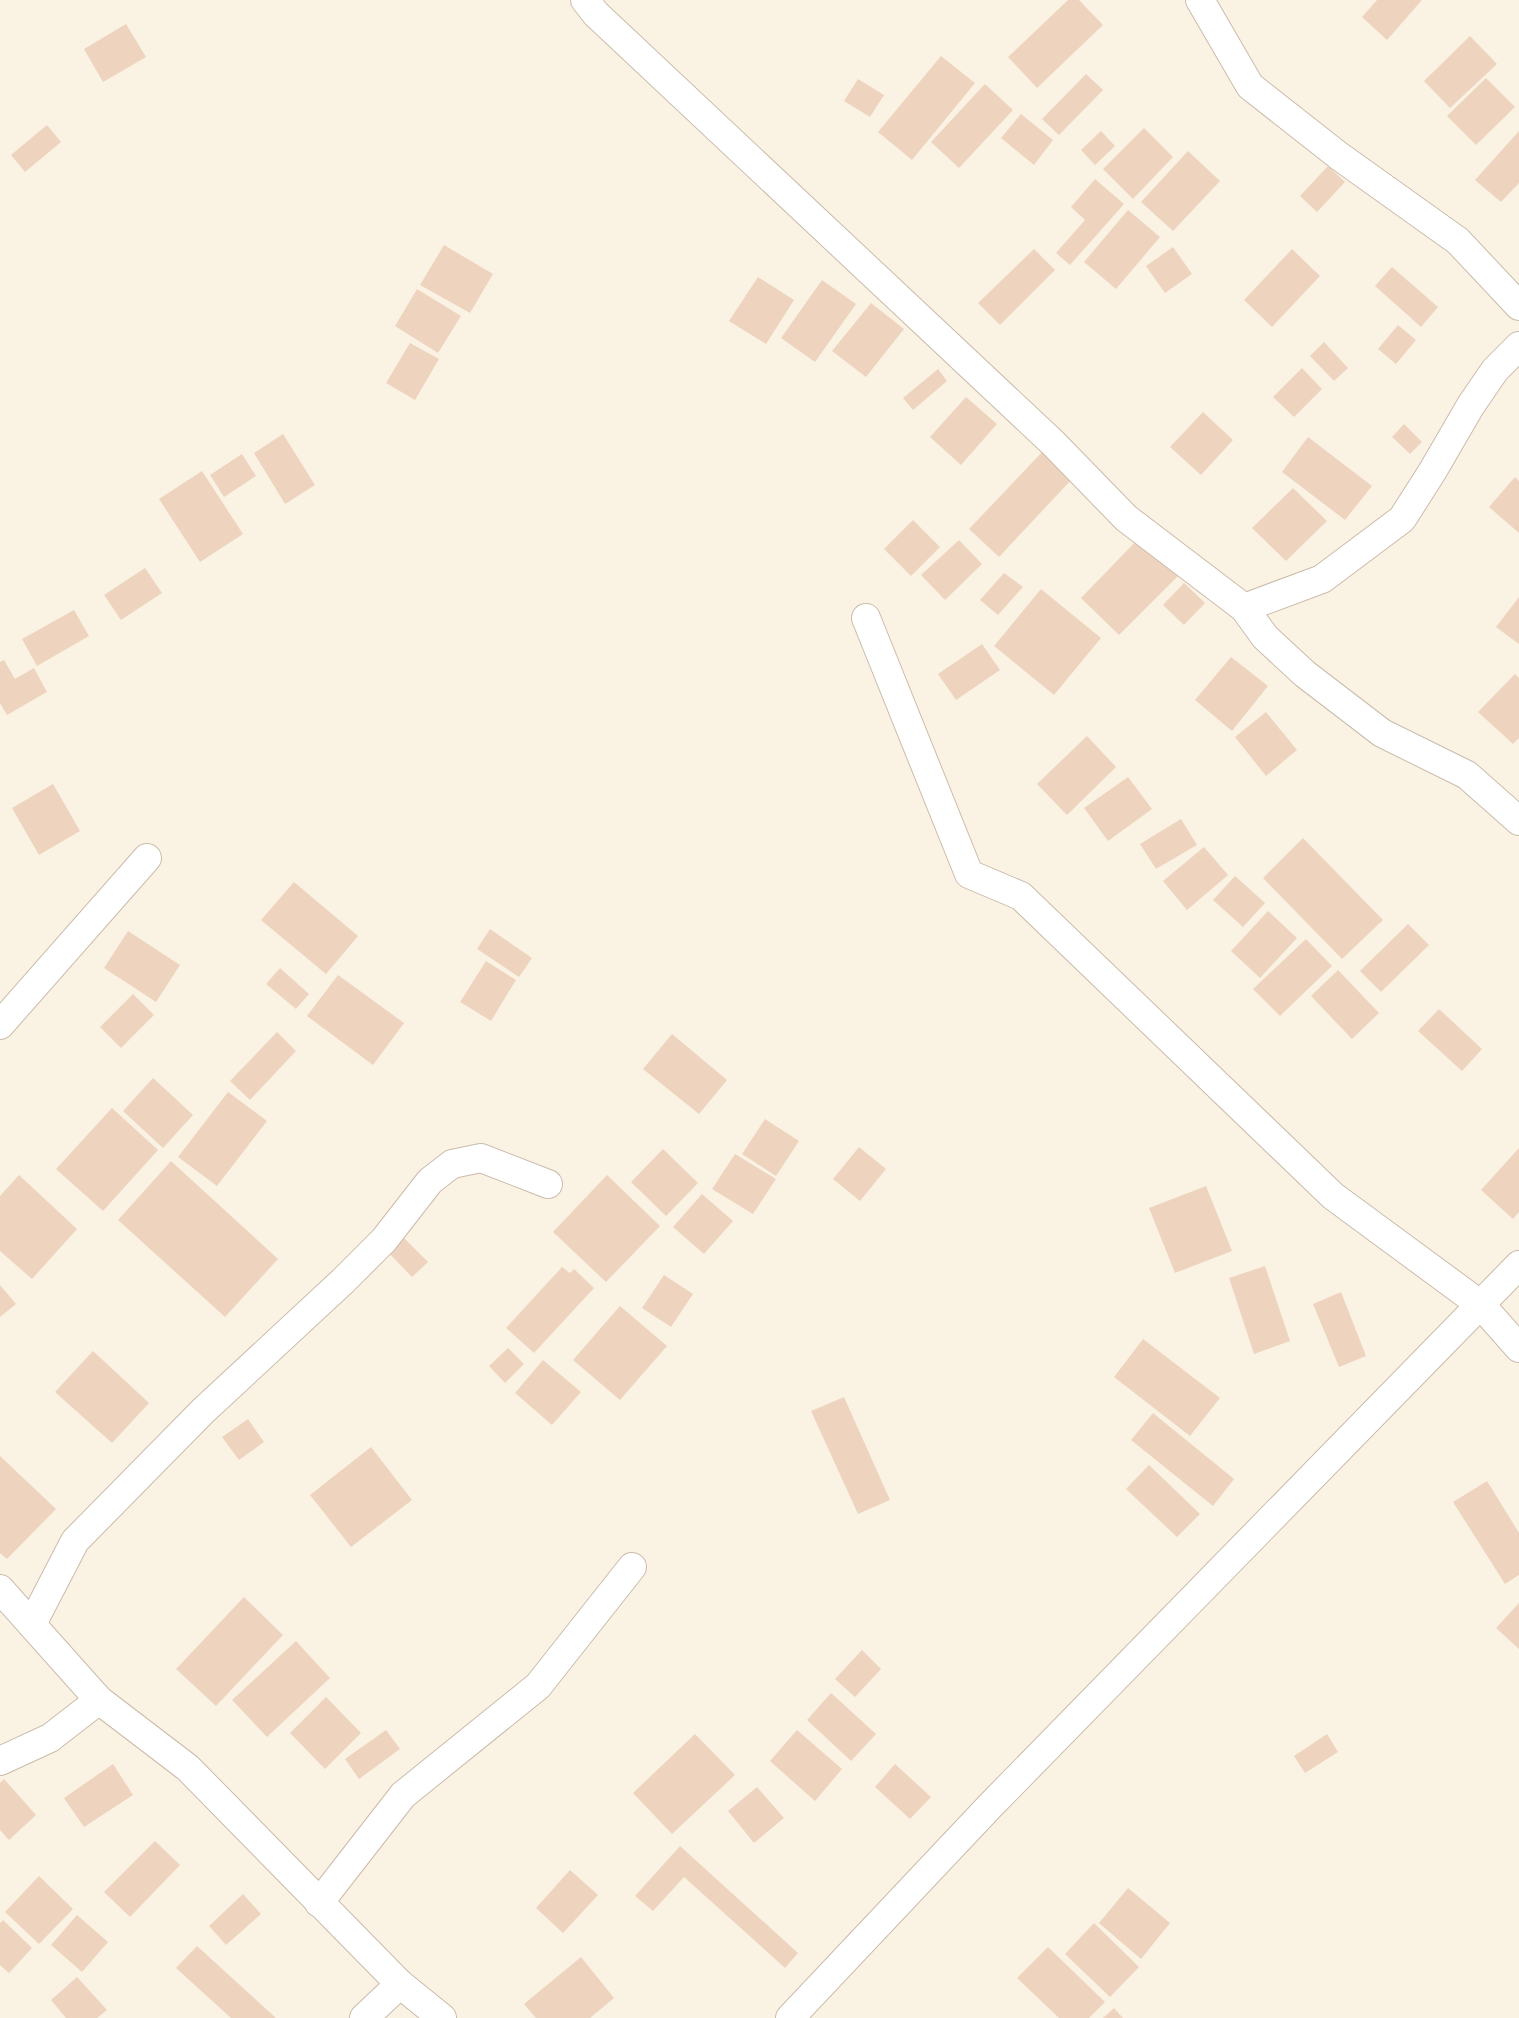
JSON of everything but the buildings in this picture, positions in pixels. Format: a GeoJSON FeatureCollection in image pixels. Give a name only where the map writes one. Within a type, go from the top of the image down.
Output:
{"type":"FeatureCollection","features":[{"type":"Feature","properties":{"kind":"street"},"geometry":{"type":"LineString","coordinates":[[585,0],[1053,443],[1126,518],[1244,608],[1265,637],[1339,702],[1382,733],[1467,775],[1519,821]]}},
{"type":"Feature","properties":{"kind":"street"},"geometry":{"type":"LineString","coordinates":[[1200,0],[1250,86],[1339,156],[1458,241],[1519,306]]}},
{"type":"Feature","properties":{"kind":"street"},"geometry":{"type":"LineString","coordinates":[[1244,608],[1322,579],[1402,519],[1471,405],[1495,370],[1519,346]]}},
{"type":"Feature","properties":{"kind":"street"},"geometry":{"type":"LineString","coordinates":[[866,618],[969,874],[1021,896],[1333,1196],[1481,1305],[1519,1348]]}},
{"type":"Feature","properties":{"kind":"street"},"geometry":{"type":"LineString","coordinates":[[0,1025],[147,858]]}},
{"type":"Feature","properties":{"kind":"street"},"geometry":{"type":"LineString","coordinates":[[32,1624],[75,1541],[203,1411],[384,1240],[430,1181],[452,1164],[481,1158],[548,1184]]}},
{"type":"Feature","properties":{"kind":"street"},"geometry":{"type":"LineString","coordinates":[[790,2018],[990,1806],[1519,1265]]}},
{"type":"Feature","properties":{"kind":"street"},"geometry":{"type":"LineString","coordinates":[[319,1903],[403,1795],[538,1686],[632,1567]]}},
{"type":"Feature","properties":{"kind":"street"},"geometry":{"type":"LineString","coordinates":[[0,1589],[99,1700],[188,1768],[400,1984],[442,2018]]}},
{"type":"Feature","properties":{"kind":"street"},"geometry":{"type":"LineString","coordinates":[[0,1761],[50,1738],[99,1700]]}},
{"type":"Feature","properties":{"kind":"street"},"geometry":{"type":"LineString","coordinates":[[364,2018],[400,1984]]}}]}
